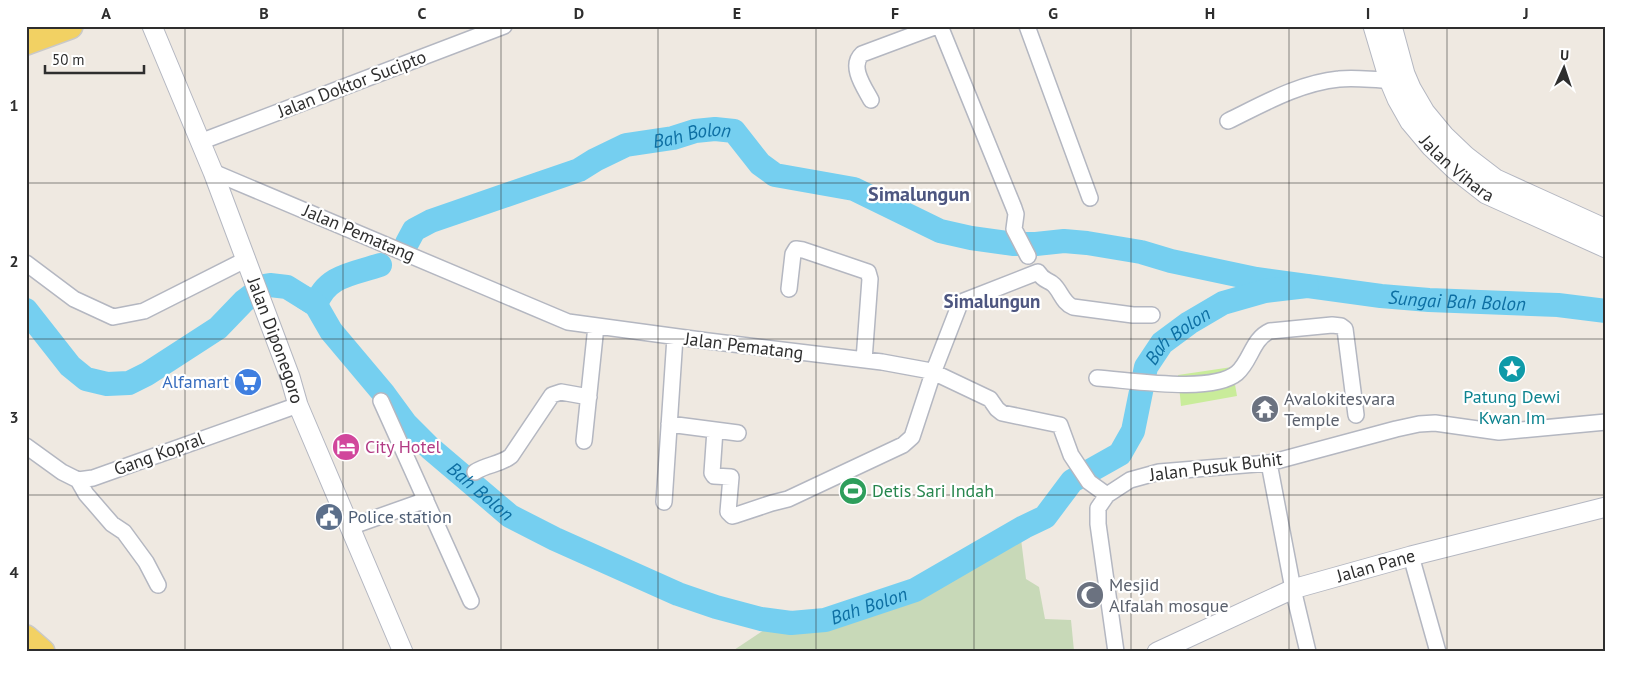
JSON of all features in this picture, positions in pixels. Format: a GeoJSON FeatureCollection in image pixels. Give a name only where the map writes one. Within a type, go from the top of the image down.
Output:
{"type":"FeatureCollection","features":[{"type":"Feature","properties":{"kind":"main road"},"geometry":{"type":"LineString","coordinates":[[37,35],[70,26]]}},
{"type":"Feature","properties":{"kind":"street","name":"Jalan Diponegoro"},"geometry":{"type":"LineString","coordinates":[[152,26],[213,172],[290,376],[298,404],[403,652]]}},
{"type":"Feature","properties":{"kind":"street"},"geometry":{"type":"LineString","coordinates":[[870,100],[856,68],[858,58],[862,54],[938,26],[1014,208],[1016,214],[1014,229],[1028,256]]}},
{"type":"Feature","properties":{"kind":"street"},"geometry":{"type":"LineString","coordinates":[[1027,26],[1090,198]]}},
{"type":"Feature","properties":{"kind":"street","name":"Jalan Vihara"},"geometry":{"type":"LineString","coordinates":[[1373,26],[1389,80],[1424,112],[1466,156],[1491,187],[1606,248]]}},
{"type":"Feature","properties":{"kind":"street","name":"Jalan Vihara"},"geometry":{"type":"LineString","coordinates":[[1392,26],[1405,74],[1404,93]]}},
{"type":"Feature","properties":{"kind":"street","name":"Jalan Doktor Sucipto"},"geometry":{"type":"LineString","coordinates":[[200,142],[502,27]]}},
{"type":"Feature","properties":{"kind":"street"},"geometry":{"type":"LineString","coordinates":[[1228,121],[1281,95],[1313,84],[1340,79],[1389,80]]}},
{"type":"Feature","properties":{"kind":"street","name":"Jalan Pematang"},"geometry":{"type":"LineString","coordinates":[[213,172],[568,322],[864,360],[931,371],[990,399],[1002,414],[1060,425],[1071,455],[1089,482],[1107,495]]}},
{"type":"Feature","properties":{"kind":"street","name":"Jalan Vihara"},"geometry":{"type":"LineString","coordinates":[[1491,187],[1606,229]]}},
{"type":"Feature","properties":{"kind":"street"},"geometry":{"type":"LineString","coordinates":[[789,289],[793,254],[796,249],[868,272],[870,279],[864,360]]}},
{"type":"Feature","properties":{"kind":"street"},"geometry":{"type":"LineString","coordinates":[[26,263],[74,299],[113,318],[144,311],[247,264]]}},
{"type":"Feature","properties":{"kind":"street"},"geometry":{"type":"LineString","coordinates":[[714,430],[712,474],[731,477],[728,512],[732,516],[788,499],[903,445],[912,437],[933,373],[959,306],[964,301],[1038,272],[1044,280],[1053,283],[1066,303],[1073,307],[1132,315],[1152,315]]}},
{"type":"Feature","properties":{"kind":"street"},"geometry":{"type":"LineString","coordinates":[[1097,378],[1184,385],[1222,380],[1237,373],[1262,334],[1270,331],[1332,325],[1341,326],[1346,329],[1356,415]]}},
{"type":"Feature","properties":{"kind":"street"},"geometry":{"type":"LineString","coordinates":[[584,441],[596,326]]}},
{"type":"Feature","properties":{"kind":"street"},"geometry":{"type":"LineString","coordinates":[[664,502],[675,337]]}},
{"type":"Feature","properties":{"kind":"street"},"geometry":{"type":"LineString","coordinates":[[475,472],[484,466],[504,462],[511,456],[552,395],[561,392],[589,397]]}},
{"type":"Feature","properties":{"kind":"street"},"geometry":{"type":"LineString","coordinates":[[381,401],[471,601]]}},
{"type":"Feature","properties":{"kind":"street","name":"Gang Kopral"},"geometry":{"type":"LineString","coordinates":[[78,480],[93,478],[298,404]]}},
{"type":"Feature","properties":{"kind":"street","name":"Jalan Pusuk Buhit"},"geometry":{"type":"LineString","coordinates":[[1107,495],[1130,480],[1159,472],[1269,463],[1419,424],[1435,423],[1499,432],[1606,422]]}},
{"type":"Feature","properties":{"kind":"street"},"geometry":{"type":"LineString","coordinates":[[669,424],[738,433]]}},
{"type":"Feature","properties":{"kind":"street"},"geometry":{"type":"LineString","coordinates":[[26,446],[62,472],[78,480],[86,494],[112,524],[124,532],[146,562],[158,585]]}},
{"type":"Feature","properties":{"kind":"street"},"geometry":{"type":"LineString","coordinates":[[1269,463],[1293,589],[1308,652]]}},
{"type":"Feature","properties":{"kind":"street"},"geometry":{"type":"LineString","coordinates":[[1107,495],[1098,508],[1098,524],[1116,652]]}},
{"type":"Feature","properties":{"kind":"street"},"geometry":{"type":"LineString","coordinates":[[350,527],[426,500]]}},
{"type":"Feature","properties":{"kind":"street","name":"Jalan Pane"},"geometry":{"type":"LineString","coordinates":[[1157,652],[1293,589],[1411,556],[1606,506]]}},
{"type":"Feature","properties":{"kind":"street"},"geometry":{"type":"LineString","coordinates":[[1411,556],[1438,652]]}},
{"type":"Feature","properties":{"kind":"green space"},"geometry":{"type":"Polygon","coordinates":[[[1232,367],[1237,396],[1181,406],[1178,375],[1232,367]]]}},
{"type":"Feature","properties":{"kind":"green space"},"geometry":{"type":"Polygon","coordinates":[[[1021,539],[1026,579],[1039,587],[1045,619],[1071,620],[1074,651],[1077,652],[731,652],[767,628],[830,625],[911,598],[1021,539]]]}},
{"type":"Feature","properties":{"kind":"waterway","name":"Bah Bolon"},"geometry":{"type":"LineString","coordinates":[[407,243],[414,230],[431,221],[579,170],[626,145],[673,138],[695,131],[715,129],[734,131],[760,164],[775,175],[854,189],[940,231],[971,238],[1014,244],[1064,241],[1087,243],[1141,252],[1171,261],[1256,279],[1381,296],[1429,300],[1558,305],[1606,311]]}},
{"type":"Feature","properties":{"kind":"waterway","name":"Bah Bolon"},"geometry":{"type":"LineString","coordinates":[[305,298],[316,305],[327,287],[334,282],[342,277],[380,265]]}},
{"type":"Feature","properties":{"kind":"waterway","name":"Bah Bolon"},"geometry":{"type":"LineString","coordinates":[[26,310],[70,366],[86,379],[107,384],[129,383],[147,374],[218,328],[244,301],[264,286],[287,287],[316,305],[331,331],[384,394],[406,424],[430,448],[510,516],[555,539],[678,594],[761,619],[791,623],[825,620],[915,590],[1024,527],[1045,517],[1072,481],[1120,454],[1133,431],[1146,367],[1162,343],[1189,323],[1223,303],[1265,291],[1307,286]]}},
{"type":"Feature","properties":{"kind":"place","name":"Patung Dewi Kwan Im"},"geometry":{"type":"Point","coordinates":[1512,369]}},
{"type":"Feature","properties":{"kind":"place","name":"Alfamart"},"geometry":{"type":"Point","coordinates":[248,382]}},
{"type":"Feature","properties":{"kind":"place","name":"Avalokitesvara Temple"},"geometry":{"type":"Point","coordinates":[1265,409]}},
{"type":"Feature","properties":{"kind":"place","name":"City Hotel"},"geometry":{"type":"Point","coordinates":[346,447]}},
{"type":"Feature","properties":{"kind":"place","name":"Detis Sari Indah"},"geometry":{"type":"Point","coordinates":[853,491]}},
{"type":"Feature","properties":{"kind":"place","name":"Police station"},"geometry":{"type":"Point","coordinates":[329,517]}},
{"type":"Feature","properties":{"kind":"place","name":"Mesjid Alfalah mosque"},"geometry":{"type":"Point","coordinates":[1090,595]}},
{"type":"Feature","properties":{"kind":"district","name":"Simalungun"},"geometry":{"type":"Point","coordinates":[919,194]}},
{"type":"Feature","properties":{"kind":"district","name":"Simalungun"},"geometry":{"type":"Point","coordinates":[992,301]}},
{"type":"Feature","properties":{"kind":"water label","name":"Sungai Bah Bolon"},"geometry":{"type":"Point","coordinates":[1457,299]}}]}
